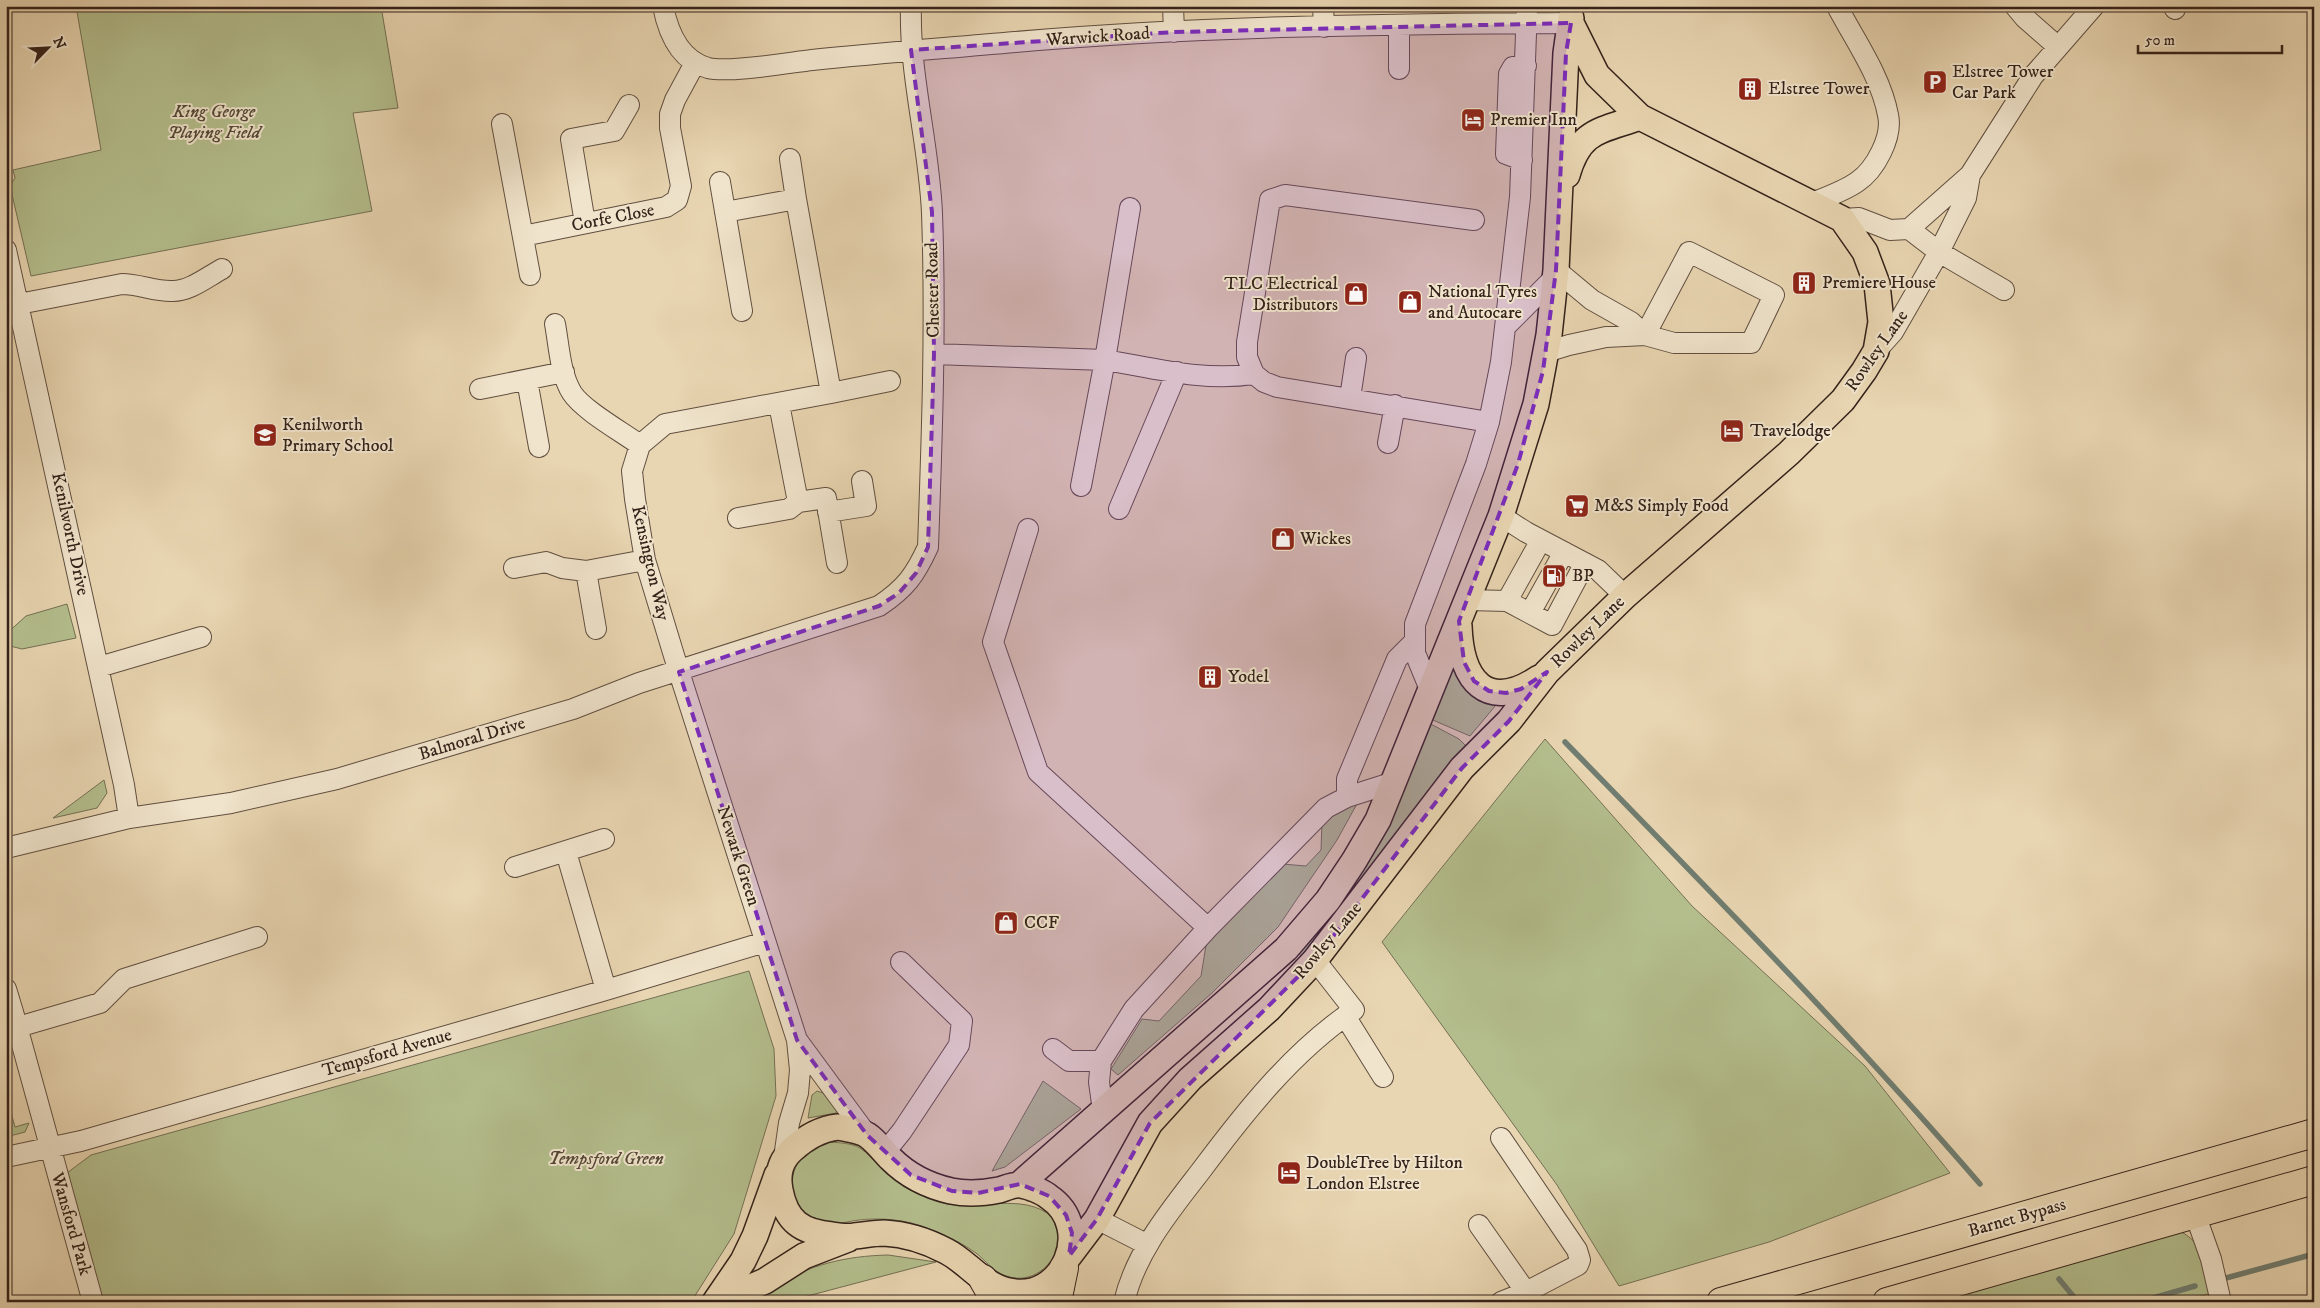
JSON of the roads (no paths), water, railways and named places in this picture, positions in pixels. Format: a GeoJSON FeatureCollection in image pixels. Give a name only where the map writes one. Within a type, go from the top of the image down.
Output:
{"type":"FeatureCollection","features":[{"type":"Feature","properties":{"kind":"highway","name":"Barnet Bypass"},"geometry":{"type":"LineString","coordinates":[[1721,1302],[2314,1133]]}},
{"type":"Feature","properties":{"kind":"highway"},"geometry":{"type":"LineString","coordinates":[[1887,1302],[2314,1180]]}},
{"type":"Feature","properties":{"kind":"highway"},"geometry":{"type":"LineString","coordinates":[[1057,1302],[1067,1262]]}},
{"type":"Feature","properties":{"kind":"main road"},"geometry":{"type":"LineString","coordinates":[[1571,15],[1597,74],[1640,117],[1842,218],[1849,232],[1865,252],[1877,284],[1882,322],[1876,351]]}},
{"type":"Feature","properties":{"kind":"main road"},"geometry":{"type":"LineString","coordinates":[[1560,197],[1566,52],[1571,15]]}},
{"type":"Feature","properties":{"kind":"main road"},"geometry":{"type":"LineString","coordinates":[[1560,197],[1570,163],[1576,149],[1584,140],[1610,125],[1640,117]]}},
{"type":"Feature","properties":{"kind":"main road","name":"Rowley Lane"},"geometry":{"type":"LineString","coordinates":[[1020,1184],[1286,948],[1306,928],[1328,900],[1354,861],[1378,820],[1501,516],[1530,425],[1548,343],[1555,279],[1560,197]]}},
{"type":"Feature","properties":{"kind":"main road","name":"Rowley Lane"},"geometry":{"type":"LineString","coordinates":[[852,1237],[886,1233],[920,1240],[952,1254],[989,1290],[996,1287],[1010,1292],[1024,1292],[1039,1288],[1052,1281],[1097,1219],[1150,1123],[1190,1079],[1269,1009],[1315,960],[1462,768],[1509,721],[1547,672],[1625,596],[1789,453],[1842,400],[1864,371],[1876,351]]}},
{"type":"Feature","properties":{"kind":"main road"},"geometry":{"type":"LineString","coordinates":[[1464,610],[1460,645],[1464,662],[1474,680],[1489,691],[1506,693],[1521,689],[1547,672]]}},
{"type":"Feature","properties":{"kind":"main road"},"geometry":{"type":"LineString","coordinates":[[716,1302],[743,1261],[755,1236],[782,1163],[799,1143],[824,1129],[838,1127],[867,1135],[911,1175],[930,1185],[952,1191],[978,1193],[1020,1184],[1049,1196],[1066,1215],[1072,1232],[1067,1262]]}},
{"type":"Feature","properties":{"kind":"main road"},"geometry":{"type":"LineString","coordinates":[[782,1163],[779,1183],[782,1201],[793,1221],[813,1233],[852,1237]]}},
{"type":"Feature","properties":{"kind":"main road"},"geometry":{"type":"LineString","coordinates":[[716,1302],[765,1281],[804,1256],[852,1237]]}},
{"type":"Feature","properties":{"kind":"street","name":"Warwick Road"},"geometry":{"type":"LineString","coordinates":[[663,6],[668,29],[677,46],[695,63],[721,70],[911,50],[1174,32],[1399,25],[1527,14],[1571,15]]}},
{"type":"Feature","properties":{"kind":"street","name":"Chester Road"},"geometry":{"type":"LineString","coordinates":[[911,6],[911,50],[915,89],[926,148],[932,212],[934,354],[928,547],[916,573]]}},
{"type":"Feature","properties":{"kind":"street"},"geometry":{"type":"LineString","coordinates":[[1173,6],[1174,32]]}},
{"type":"Feature","properties":{"kind":"street"},"geometry":{"type":"LineString","coordinates":[[1323,6],[1324,27]]}},
{"type":"Feature","properties":{"kind":"street"},"geometry":{"type":"LineString","coordinates":[[2016,6],[2025,18],[2057,46]]}},
{"type":"Feature","properties":{"kind":"street","name":"Rowley Lane"},"geometry":{"type":"LineString","coordinates":[[1876,351],[1893,332],[1939,252],[1966,198],[1970,175],[2033,76],[2057,46],[2094,6]]}},
{"type":"Feature","properties":{"kind":"street"},"geometry":{"type":"LineString","coordinates":[[1812,203],[1859,181],[1875,164],[1884,145],[1889,117],[1881,87],[1838,8]]}},
{"type":"Feature","properties":{"kind":"street"},"geometry":{"type":"LineString","coordinates":[[1431,692],[1415,653],[1413,643],[1415,624],[1476,464],[1489,422],[1501,362],[1520,197],[1522,160],[1506,154],[1509,74],[1513,67],[1526,66],[1527,14]]}},
{"type":"Feature","properties":{"kind":"street"},"geometry":{"type":"LineString","coordinates":[[1399,25],[1399,69]]}},
{"type":"Feature","properties":{"kind":"street","name":"Corfe Close"},"geometry":{"type":"LineString","coordinates":[[523,236],[666,207],[677,200],[681,186],[670,128],[670,114],[675,100],[695,63]]}},
{"type":"Feature","properties":{"kind":"street"},"geometry":{"type":"LineString","coordinates":[[585,224],[571,139],[614,131],[629,105]]}},
{"type":"Feature","properties":{"kind":"street"},"geometry":{"type":"LineString","coordinates":[[502,124],[530,275]]}},
{"type":"Feature","properties":{"kind":"street"},"geometry":{"type":"LineString","coordinates":[[790,159],[831,392]]}},
{"type":"Feature","properties":{"kind":"street"},"geometry":{"type":"LineString","coordinates":[[1842,218],[1859,218],[1890,230],[1908,229],[1970,175]]}},
{"type":"Feature","properties":{"kind":"street"},"geometry":{"type":"LineString","coordinates":[[720,182],[742,311]]}},
{"type":"Feature","properties":{"kind":"street"},"geometry":{"type":"LineString","coordinates":[[1474,220],[1285,195],[1270,200],[1247,342],[1247,357],[1254,374],[1264,382],[1277,387],[1489,422]]}},
{"type":"Feature","properties":{"kind":"street"},"geometry":{"type":"LineString","coordinates":[[725,212],[796,199]]}},
{"type":"Feature","properties":{"kind":"street"},"geometry":{"type":"LineString","coordinates":[[1081,486],[1105,360],[1130,208]]}},
{"type":"Feature","properties":{"kind":"street"},"geometry":{"type":"LineString","coordinates":[[1908,229],[1939,252],[2004,290]]}},
{"type":"Feature","properties":{"kind":"street","name":"Kenilworth Drive"},"geometry":{"type":"LineString","coordinates":[[6,250],[99,667],[124,785],[129,818]]}},
{"type":"Feature","properties":{"kind":"street"},"geometry":{"type":"LineString","coordinates":[[1548,343],[1569,345],[1606,337],[1645,334],[1674,343],[1751,343],[1774,295],[1689,252],[1645,334]]}},
{"type":"Feature","properties":{"kind":"street"},"geometry":{"type":"LineString","coordinates":[[19,304],[122,284],[138,284],[172,292],[186,289],[222,269]]}},
{"type":"Feature","properties":{"kind":"street"},"geometry":{"type":"LineString","coordinates":[[1505,327],[1555,279]]}},
{"type":"Feature","properties":{"kind":"street"},"geometry":{"type":"LineString","coordinates":[[1555,279],[1631,322],[1645,334]]}},
{"type":"Feature","properties":{"kind":"street"},"geometry":{"type":"LineString","coordinates":[[1548,343],[1619,327],[1555,279]]}},
{"type":"Feature","properties":{"kind":"street"},"geometry":{"type":"LineString","coordinates":[[556,324],[564,372],[572,392],[585,406],[640,445],[665,424],[779,404],[890,381]]}},
{"type":"Feature","properties":{"kind":"street"},"geometry":{"type":"LineString","coordinates":[[934,354],[1105,360],[1177,372],[1230,378],[1254,374]]}},
{"type":"Feature","properties":{"kind":"street"},"geometry":{"type":"LineString","coordinates":[[1350,398],[1356,358]]}},
{"type":"Feature","properties":{"kind":"street"},"geometry":{"type":"LineString","coordinates":[[480,389],[564,372]]}},
{"type":"Feature","properties":{"kind":"street"},"geometry":{"type":"LineString","coordinates":[[1119,509],[1177,372]]}},
{"type":"Feature","properties":{"kind":"street"},"geometry":{"type":"LineString","coordinates":[[527,380],[539,448]]}},
{"type":"Feature","properties":{"kind":"street"},"geometry":{"type":"LineString","coordinates":[[779,404],[798,502]]}},
{"type":"Feature","properties":{"kind":"street"},"geometry":{"type":"LineString","coordinates":[[1388,443],[1395,405]]}},
{"type":"Feature","properties":{"kind":"street","name":"Kensington Way"},"geometry":{"type":"LineString","coordinates":[[640,445],[632,471],[634,499],[645,560],[678,672]]}},
{"type":"Feature","properties":{"kind":"street"},"geometry":{"type":"LineString","coordinates":[[828,512],[866,506],[862,481]]}},
{"type":"Feature","properties":{"kind":"street"},"geometry":{"type":"LineString","coordinates":[[738,518],[789,509],[798,502],[826,498],[837,564]]}},
{"type":"Feature","properties":{"kind":"street"},"geometry":{"type":"LineString","coordinates":[[1501,516],[1592,567],[1625,596]]}},
{"type":"Feature","properties":{"kind":"street"},"geometry":{"type":"LineString","coordinates":[[1028,529],[993,642],[1038,772],[1208,928]]}},
{"type":"Feature","properties":{"kind":"street"},"geometry":{"type":"LineString","coordinates":[[1507,601],[1534,536]]}},
{"type":"Feature","properties":{"kind":"street"},"geometry":{"type":"LineString","coordinates":[[1530,613],[1564,552]]}},
{"type":"Feature","properties":{"kind":"street"},"geometry":{"type":"LineString","coordinates":[[514,568],[546,562],[562,568],[586,571],[645,560]]}},
{"type":"Feature","properties":{"kind":"street"},"geometry":{"type":"LineString","coordinates":[[1464,610],[1507,601],[1552,625],[1592,567]]}},
{"type":"Feature","properties":{"kind":"street"},"geometry":{"type":"LineString","coordinates":[[586,571],[596,629]]}},
{"type":"Feature","properties":{"kind":"street","name":"Balmoral Drive"},"geometry":{"type":"LineString","coordinates":[[6,848],[129,818],[230,803],[337,779],[573,709],[639,684],[880,606],[899,593],[916,573]]}},
{"type":"Feature","properties":{"kind":"street"},"geometry":{"type":"LineString","coordinates":[[99,667],[201,637]]}},
{"type":"Feature","properties":{"kind":"street"},"geometry":{"type":"LineString","coordinates":[[1348,797],[1347,779],[1397,659],[1413,643]]}},
{"type":"Feature","properties":{"kind":"street","name":"Newark Green"},"geometry":{"type":"LineString","coordinates":[[678,672],[797,1040],[800,1070],[798,1093],[789,1123],[782,1163]]}},
{"type":"Feature","properties":{"kind":"street"},"geometry":{"type":"LineString","coordinates":[[1103,1111],[1100,1082],[1101,1062],[1134,1009],[1208,928],[1326,808],[1348,797],[1394,782]]}},
{"type":"Feature","properties":{"kind":"street"},"geometry":{"type":"LineString","coordinates":[[515,867],[604,840]]}},
{"type":"Feature","properties":{"kind":"street"},"geometry":{"type":"LineString","coordinates":[[566,852],[606,990]]}},
{"type":"Feature","properties":{"kind":"street"},"geometry":{"type":"LineString","coordinates":[[12,1018],[100,1003],[124,979],[257,937]]}},
{"type":"Feature","properties":{"kind":"street","name":"Tempsford Avenue"},"geometry":{"type":"LineString","coordinates":[[6,1157],[49,1146],[81,1141],[606,990],[765,942]]}},
{"type":"Feature","properties":{"kind":"street"},"geometry":{"type":"LineString","coordinates":[[1124,1302],[1146,1244],[1234,1126],[1281,1072],[1354,1010],[1315,960]]}},
{"type":"Feature","properties":{"kind":"street"},"geometry":{"type":"LineString","coordinates":[[885,1152],[902,1131],[959,1045],[962,1021],[901,962]]}},
{"type":"Feature","properties":{"kind":"street","name":"Wansford Park"},"geometry":{"type":"LineString","coordinates":[[6,989],[12,1018],[93,1302]]}},
{"type":"Feature","properties":{"kind":"street"},"geometry":{"type":"LineString","coordinates":[[1345,1016],[1383,1077]]}},
{"type":"Feature","properties":{"kind":"street","name":"Newark Green"},"geometry":{"type":"LineString","coordinates":[[797,1040],[867,1135]]}},
{"type":"Feature","properties":{"kind":"street"},"geometry":{"type":"LineString","coordinates":[[1053,1049],[1070,1061],[1101,1062]]}},
{"type":"Feature","properties":{"kind":"street"},"geometry":{"type":"LineString","coordinates":[[1501,1138],[1577,1250],[1580,1260],[1578,1265],[1526,1292],[1501,1302]]}},
{"type":"Feature","properties":{"kind":"street"},"geometry":{"type":"LineString","coordinates":[[2196,1214],[2212,1259],[2221,1302]]}},
{"type":"Feature","properties":{"kind":"street"},"geometry":{"type":"LineString","coordinates":[[1097,1219],[1146,1244]]}},
{"type":"Feature","properties":{"kind":"street"},"geometry":{"type":"LineString","coordinates":[[1479,1225],[1526,1292]]}},
{"type":"Feature","properties":{"kind":"waterway"},"geometry":{"type":"LineString","coordinates":[[1565,742],[1828,1015],[1980,1184]]}},
{"type":"Feature","properties":{"kind":"waterway"},"geometry":{"type":"LineString","coordinates":[[2226,1278],[2314,1254]]}},
{"type":"Feature","properties":{"kind":"waterway"},"geometry":{"type":"LineString","coordinates":[[2059,1279],[2078,1302]]}},
{"type":"Feature","properties":{"kind":"waterway"},"geometry":{"type":"LineString","coordinates":[[2139,1302],[2195,1286]]}},
{"type":"Feature","properties":{"kind":"place","name":"Elstree Tower Car Park"},"geometry":{"type":"Point","coordinates":[1935,82]}},
{"type":"Feature","properties":{"kind":"place","name":"Elstree Tower"},"geometry":{"type":"Point","coordinates":[1750,89]}},
{"type":"Feature","properties":{"kind":"place","name":"Premier Inn"},"geometry":{"type":"Point","coordinates":[1473,120]}},
{"type":"Feature","properties":{"kind":"place","name":"Premiere House"},"geometry":{"type":"Point","coordinates":[1804,283]}},
{"type":"Feature","properties":{"kind":"place","name":"TLC Electrical Distributors"},"geometry":{"type":"Point","coordinates":[1356,294]}},
{"type":"Feature","properties":{"kind":"place","name":"National Tyres and Autocare"},"geometry":{"type":"Point","coordinates":[1410,302]}},
{"type":"Feature","properties":{"kind":"place","name":"Travelodge"},"geometry":{"type":"Point","coordinates":[1732,431]}},
{"type":"Feature","properties":{"kind":"place","name":"Kenilworth Primary School"},"geometry":{"type":"Point","coordinates":[265,435]}},
{"type":"Feature","properties":{"kind":"place","name":"M&S Simply Food"},"geometry":{"type":"Point","coordinates":[1577,506]}},
{"type":"Feature","properties":{"kind":"place","name":"Wickes"},"geometry":{"type":"Point","coordinates":[1283,539]}},
{"type":"Feature","properties":{"kind":"place","name":"BP"},"geometry":{"type":"Point","coordinates":[1554,576]}},
{"type":"Feature","properties":{"kind":"place","name":"Yodel"},"geometry":{"type":"Point","coordinates":[1210,677]}},
{"type":"Feature","properties":{"kind":"place","name":"CCF"},"geometry":{"type":"Point","coordinates":[1006,923]}},
{"type":"Feature","properties":{"kind":"place","name":"DoubleTree by Hilton London Elstree"},"geometry":{"type":"Point","coordinates":[1289,1173]}},
{"type":"Feature","properties":{"kind":"park label","name":"King George Playing Field"},"geometry":{"type":"Point","coordinates":[214,122]}},
{"type":"Feature","properties":{"kind":"park label","name":"Tempsford Green"},"geometry":{"type":"Point","coordinates":[606,1159]}}]}
